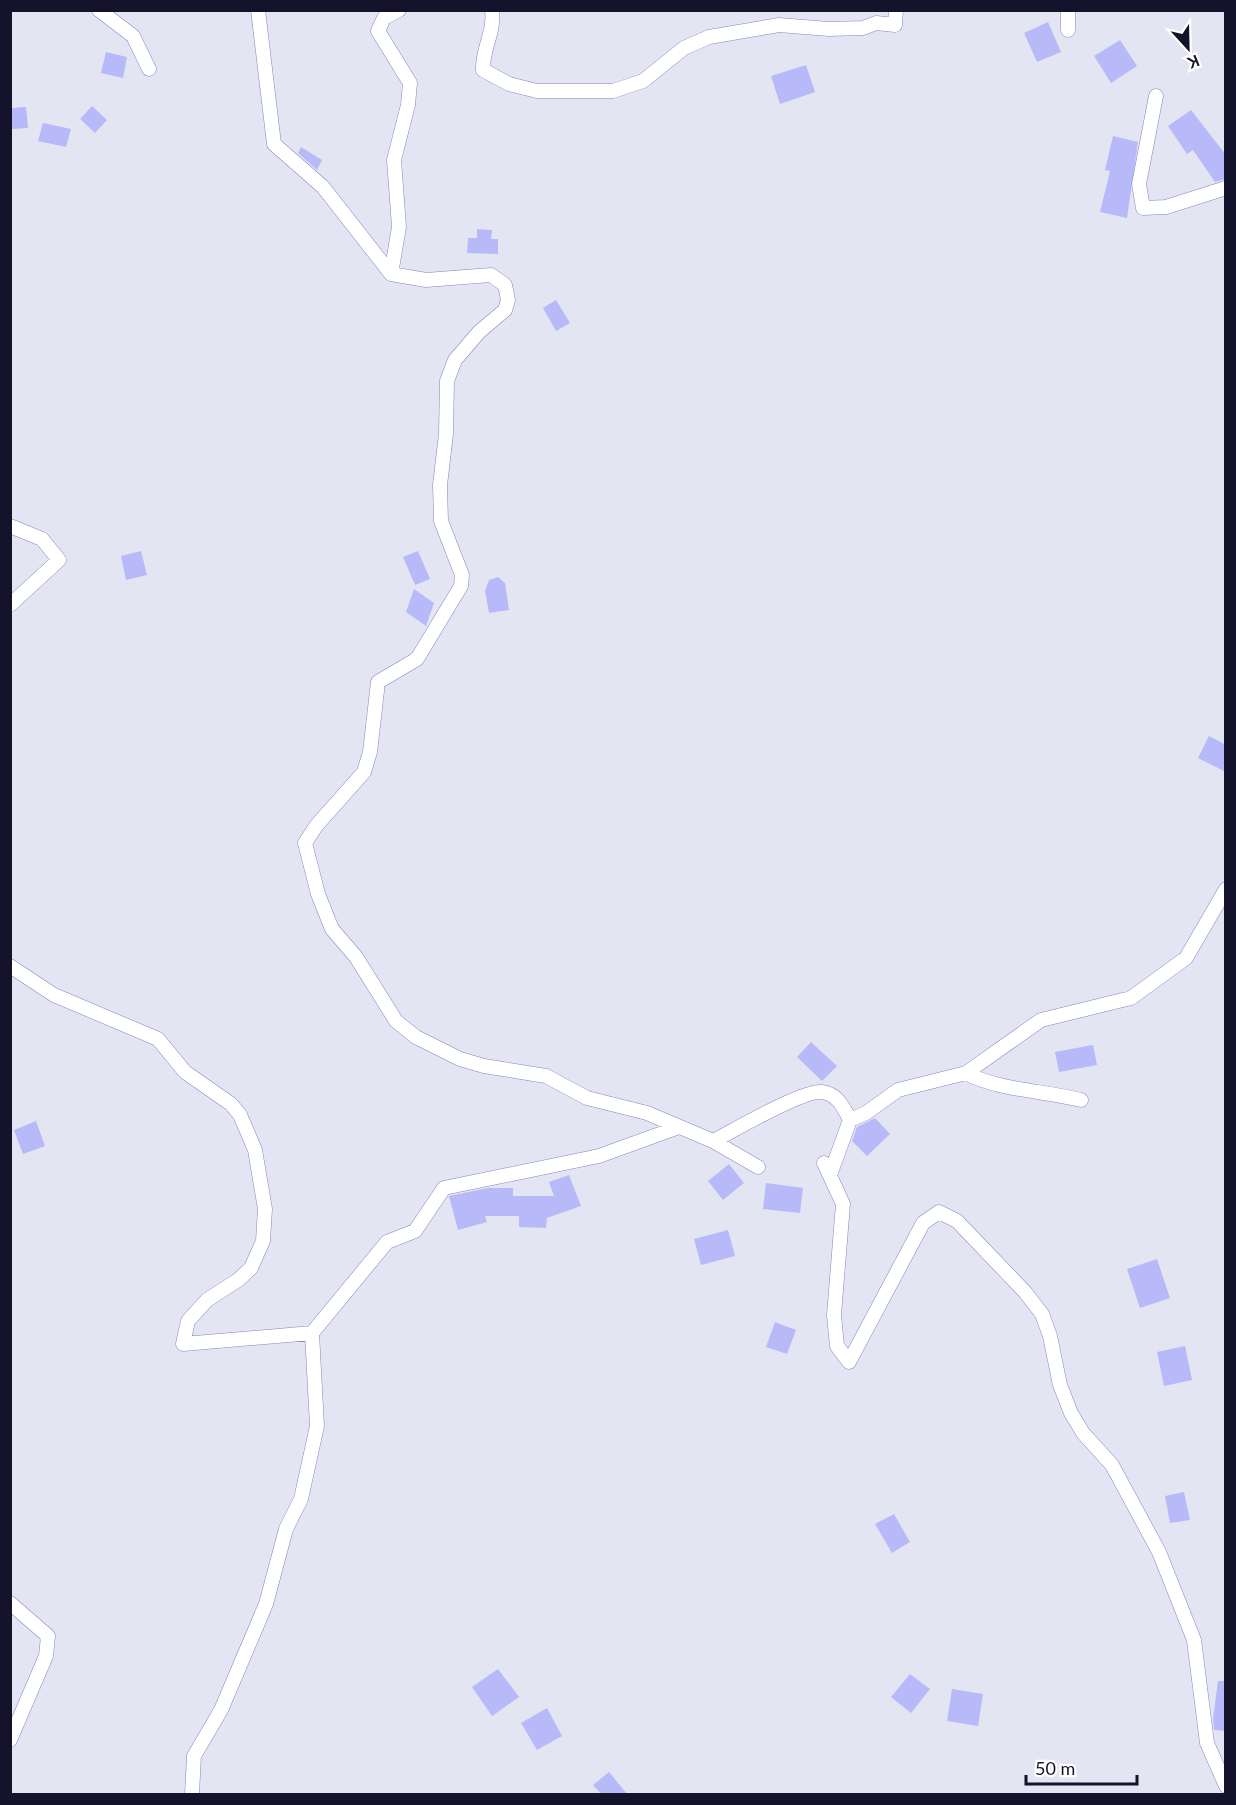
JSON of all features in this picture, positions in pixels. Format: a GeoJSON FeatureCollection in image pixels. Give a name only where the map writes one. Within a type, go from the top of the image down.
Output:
{"type":"FeatureCollection","features":[{"type":"Feature","properties":{"kind":"street"},"geometry":{"type":"LineString","coordinates":[[99,10],[133,36],[149,69]]}},
{"type":"Feature","properties":{"kind":"street"},"geometry":{"type":"LineString","coordinates":[[258,10],[274,144],[323,187],[391,274],[426,280],[491,275],[505,285],[508,300],[505,310],[479,332],[455,360],[447,381],[446,434],[440,485],[441,522],[462,575],[461,586],[417,659],[407,667],[378,682],[370,752],[364,772],[316,826],[305,843],[318,894],[332,929],[356,957],[396,1021],[416,1037],[460,1059],[484,1066],[546,1076],[587,1098],[647,1113],[713,1141],[758,1167]]}},
{"type":"Feature","properties":{"kind":"street"},"geometry":{"type":"LineString","coordinates":[[391,274],[399,227],[394,160],[408,105],[410,83],[378,31],[384,18],[399,10]]}},
{"type":"Feature","properties":{"kind":"street"},"geometry":{"type":"LineString","coordinates":[[492,10],[494,24],[483,58],[483,70],[509,84],[537,91],[627,88],[643,81],[684,48],[709,37],[779,25],[829,29],[863,28],[876,23],[895,24],[896,10]]}},
{"type":"Feature","properties":{"kind":"street"},"geometry":{"type":"LineString","coordinates":[[1068,10],[1068,30]]}},
{"type":"Feature","properties":{"kind":"street"},"geometry":{"type":"LineString","coordinates":[[1156,96],[1139,184],[1143,208],[1166,207],[1226,188]]}},
{"type":"Feature","properties":{"kind":"street"},"geometry":{"type":"LineString","coordinates":[[10,526],[42,539],[59,560],[10,605]]}},
{"type":"Feature","properties":{"kind":"street"},"geometry":{"type":"LineString","coordinates":[[1226,890],[1186,958],[1131,998],[1041,1020],[966,1073],[898,1090],[866,1113],[850,1120],[827,1169],[843,1204],[834,1315],[837,1346],[849,1362],[923,1222],[939,1212],[957,1221],[1025,1292],[1042,1314],[1050,1336],[1060,1384],[1071,1413],[1083,1433],[1112,1466],[1159,1552],[1194,1640],[1207,1743],[1226,1786]]}},
{"type":"Feature","properties":{"kind":"street"},"geometry":{"type":"LineString","coordinates":[[10,966],[54,995],[158,1039],[184,1072],[231,1104],[240,1115],[255,1150],[265,1209],[263,1241],[251,1268],[238,1280],[207,1300],[188,1321],[183,1344],[312,1333]]}},
{"type":"Feature","properties":{"kind":"street"},"geometry":{"type":"LineString","coordinates":[[966,1073],[983,1082],[1048,1092],[1081,1100]]}},
{"type":"Feature","properties":{"kind":"street"},"geometry":{"type":"LineString","coordinates":[[713,1141],[799,1098],[820,1091],[838,1098],[850,1120]]}},
{"type":"Feature","properties":{"kind":"street"},"geometry":{"type":"LineString","coordinates":[[192,1794],[194,1756],[221,1710],[266,1604],[286,1529],[301,1499],[317,1426],[312,1333],[387,1242],[415,1231],[444,1188],[599,1156],[679,1127]]}},
{"type":"Feature","properties":{"kind":"street"},"geometry":{"type":"LineString","coordinates":[[10,1603],[48,1636],[46,1656],[10,1740]]}},
{"type":"Feature","properties":{"kind":"building"},"geometry":{"type":"Polygon","coordinates":[[[1048,22],[1061,52],[1037,62],[1024,33],[1048,22]]]}},
{"type":"Feature","properties":{"kind":"building"},"geometry":{"type":"Polygon","coordinates":[[[1120,40],[1137,66],[1111,83],[1094,56],[1120,40]]]}},
{"type":"Feature","properties":{"kind":"building"},"geometry":{"type":"Polygon","coordinates":[[[106,52],[127,57],[123,78],[101,73],[106,52]]]}},
{"type":"Feature","properties":{"kind":"building"},"geometry":{"type":"Polygon","coordinates":[[[806,65],[815,92],[780,104],[771,76],[806,65]]]}},
{"type":"Feature","properties":{"kind":"building"},"geometry":{"type":"Polygon","coordinates":[[[92,106],[107,120],[95,133],[80,119],[92,106]]]}},
{"type":"Feature","properties":{"kind":"building"},"geometry":{"type":"Polygon","coordinates":[[[26,107],[28,128],[12,129],[11,108],[26,107]]]}},
{"type":"Feature","properties":{"kind":"building"},"geometry":{"type":"Polygon","coordinates":[[[1191,110],[1226,155],[1226,179],[1215,182],[1193,150],[1187,154],[1168,126],[1191,110]]]}},
{"type":"Feature","properties":{"kind":"building"},"geometry":{"type":"Polygon","coordinates":[[[43,123],[71,129],[66,147],[38,141],[43,123]]]}},
{"type":"Feature","properties":{"kind":"building"},"geometry":{"type":"Polygon","coordinates":[[[1113,136],[1138,142],[1127,218],[1100,212],[1110,171],[1105,170],[1113,136]]]}},
{"type":"Feature","properties":{"kind":"building"},"geometry":{"type":"Polygon","coordinates":[[[301,147],[322,160],[317,170],[298,153],[301,147]]]}},
{"type":"Feature","properties":{"kind":"building"},"geometry":{"type":"Polygon","coordinates":[[[477,229],[492,230],[491,239],[498,239],[498,254],[467,253],[468,238],[477,238],[477,229]]]}},
{"type":"Feature","properties":{"kind":"building"},"geometry":{"type":"Polygon","coordinates":[[[556,300],[570,323],[556,331],[543,308],[556,300]]]}},
{"type":"Feature","properties":{"kind":"building"},"geometry":{"type":"Polygon","coordinates":[[[141,551],[147,575],[126,580],[121,556],[141,551]]]}},
{"type":"Feature","properties":{"kind":"building"},"geometry":{"type":"Polygon","coordinates":[[[418,551],[430,579],[415,585],[403,557],[418,551]]]}},
{"type":"Feature","properties":{"kind":"building"},"geometry":{"type":"Polygon","coordinates":[[[498,577],[505,583],[509,610],[489,613],[485,591],[489,580],[498,577]]]}},
{"type":"Feature","properties":{"kind":"building"},"geometry":{"type":"Polygon","coordinates":[[[414,589],[434,603],[426,626],[406,612],[414,589]]]}},
{"type":"Feature","properties":{"kind":"building"},"geometry":{"type":"Polygon","coordinates":[[[1209,736],[1226,745],[1226,772],[1198,758],[1209,736]]]}},
{"type":"Feature","properties":{"kind":"building"},"geometry":{"type":"Polygon","coordinates":[[[811,1042],[837,1066],[822,1081],[797,1057],[811,1042]]]}},
{"type":"Feature","properties":{"kind":"building"},"geometry":{"type":"Polygon","coordinates":[[[1093,1045],[1097,1065],[1059,1072],[1055,1052],[1093,1045]]]}},
{"type":"Feature","properties":{"kind":"building"},"geometry":{"type":"Polygon","coordinates":[[[875,1118],[890,1134],[867,1156],[852,1141],[857,1127],[875,1118]]]}},
{"type":"Feature","properties":{"kind":"building"},"geometry":{"type":"Polygon","coordinates":[[[36,1121],[45,1146],[23,1154],[14,1130],[36,1121]]]}},
{"type":"Feature","properties":{"kind":"building"},"geometry":{"type":"Polygon","coordinates":[[[729,1164],[744,1183],[723,1200],[708,1181],[729,1164]]]}},
{"type":"Feature","properties":{"kind":"building"},"geometry":{"type":"Polygon","coordinates":[[[569,1175],[581,1206],[547,1218],[546,1228],[519,1227],[519,1216],[485,1216],[487,1222],[458,1230],[449,1196],[488,1188],[513,1188],[513,1196],[554,1196],[549,1182],[569,1175]]]}},
{"type":"Feature","properties":{"kind":"building"},"geometry":{"type":"Polygon","coordinates":[[[766,1183],[803,1188],[800,1213],[763,1209],[766,1183]]]}},
{"type":"Feature","properties":{"kind":"building"},"geometry":{"type":"Polygon","coordinates":[[[728,1230],[735,1256],[701,1265],[694,1239],[728,1230]]]}},
{"type":"Feature","properties":{"kind":"building"},"geometry":{"type":"Polygon","coordinates":[[[1157,1259],[1170,1298],[1140,1308],[1127,1269],[1157,1259]]]}},
{"type":"Feature","properties":{"kind":"building"},"geometry":{"type":"Polygon","coordinates":[[[775,1322],[796,1330],[787,1354],[766,1347],[775,1322]]]}},
{"type":"Feature","properties":{"kind":"building"},"geometry":{"type":"Polygon","coordinates":[[[1185,1346],[1192,1380],[1164,1386],[1157,1352],[1185,1346]]]}},
{"type":"Feature","properties":{"kind":"building"},"geometry":{"type":"Polygon","coordinates":[[[1184,1492],[1190,1520],[1170,1523],[1165,1496],[1184,1492]]]}},
{"type":"Feature","properties":{"kind":"building"},"geometry":{"type":"Polygon","coordinates":[[[894,1514],[910,1542],[892,1553],[875,1524],[894,1514]]]}},
{"type":"Feature","properties":{"kind":"building"},"geometry":{"type":"Polygon","coordinates":[[[498,1669],[519,1697],[492,1716],[472,1687],[498,1669]]]}},
{"type":"Feature","properties":{"kind":"building"},"geometry":{"type":"Polygon","coordinates":[[[910,1674],[930,1689],[911,1713],[891,1697],[910,1674]]]}},
{"type":"Feature","properties":{"kind":"building"},"geometry":{"type":"Polygon","coordinates":[[[1218,1681],[1226,1681],[1226,1731],[1214,1730],[1213,1719],[1218,1681]]]}},
{"type":"Feature","properties":{"kind":"building"},"geometry":{"type":"Polygon","coordinates":[[[952,1689],[983,1694],[978,1726],[947,1721],[952,1689]]]}},
{"type":"Feature","properties":{"kind":"building"},"geometry":{"type":"Polygon","coordinates":[[[547,1708],[562,1736],[537,1750],[521,1723],[547,1708]]]}},
{"type":"Feature","properties":{"kind":"building"},"geometry":{"type":"Polygon","coordinates":[[[609,1772],[627,1794],[601,1794],[593,1785],[609,1772]]]}}]}
